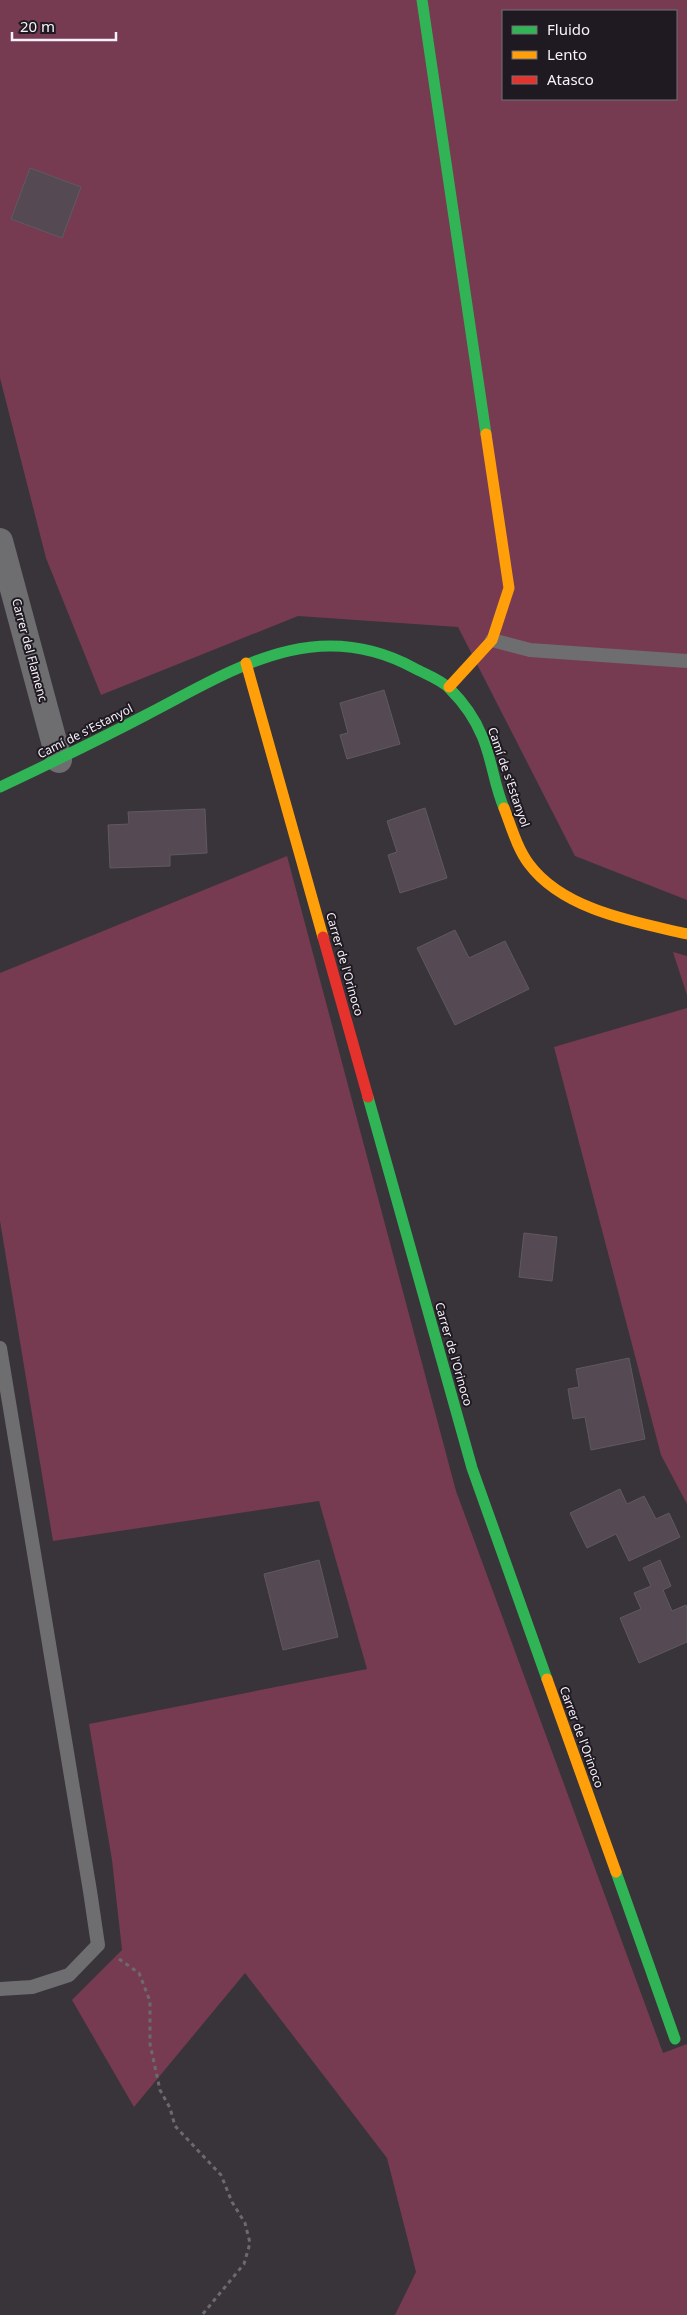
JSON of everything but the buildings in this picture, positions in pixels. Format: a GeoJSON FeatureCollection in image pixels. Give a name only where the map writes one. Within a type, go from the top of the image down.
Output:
{"type":"FeatureCollection","features":[{"type":"Feature","properties":{"kind":"street"},"geometry":{"type":"LineString","coordinates":[[422,0],[509,588],[492,640],[449,686]]}},
{"type":"Feature","properties":{"kind":"street","name":"Carrer del Flamenc"},"geometry":{"type":"LineString","coordinates":[[0,541],[59,760]]}},
{"type":"Feature","properties":{"kind":"street","name":"Camí de s'Estanyol"},"geometry":{"type":"LineString","coordinates":[[0,787],[59,760],[246,663],[286,650],[312,646],[338,646],[368,650],[398,659],[449,686],[468,711],[482,736],[497,792],[529,864],[551,884],[574,900],[610,916],[687,934]]}},
{"type":"Feature","properties":{"kind":"street","name":"Carrer de l'Orinoco"},"geometry":{"type":"LineString","coordinates":[[246,663],[472,1468],[674,2039]]}},
{"type":"Feature","properties":{"kind":"lane"},"geometry":{"type":"LineString","coordinates":[[492,640],[530,650],[687,661]]}},
{"type":"Feature","properties":{"kind":"lane"},"geometry":{"type":"LineString","coordinates":[[0,1348],[98,1945],[69,1975],[32,1987],[0,1989]]}},
{"type":"Feature","properties":{"kind":"path"},"geometry":{"type":"LineString","coordinates":[[98,1945],[140,1973],[150,2001],[150,2044],[160,2090],[170,2108],[175,2126],[221,2175],[232,2202],[245,2223],[250,2243],[244,2264],[202,2315]]}},
{"type":"Feature","properties":{"kind":"shaded area"},"geometry":{"type":"Polygon","coordinates":[[[0,0],[687,0],[687,900],[575,856],[458,627],[298,616],[101,695],[46,558],[0,378],[0,0]]]}},
{"type":"Feature","properties":{"kind":"shaded area"},"geometry":{"type":"Polygon","coordinates":[[[287,856],[456,1491],[663,2053],[687,2044],[687,2315],[395,2315],[416,2272],[387,2158],[245,1973],[134,2107],[72,2000],[122,1950],[112,1860],[89,1724],[367,1669],[319,1501],[53,1541],[0,1221],[0,973],[287,856]]]}},
{"type":"Feature","properties":{"kind":"shaded area"},"geometry":{"type":"Polygon","coordinates":[[[673,952],[687,956],[687,995],[673,952]]]}},
{"type":"Feature","properties":{"kind":"shaded area"},"geometry":{"type":"Polygon","coordinates":[[[687,1008],[687,1504],[661,1455],[554,1047],[687,1008]]]}},
{"type":"Feature","properties":{"kind":"traffic: fast"},"geometry":{"type":"LineString","coordinates":[[422,0],[486,434]]}},
{"type":"Feature","properties":{"kind":"traffic: fast"},"geometry":{"type":"LineString","coordinates":[[0,787],[92,743],[243,666],[276,654],[309,647],[343,646],[378,653],[433,677],[450,689],[468,711],[479,730],[504,808]]}},
{"type":"Feature","properties":{"kind":"traffic: fast"},"geometry":{"type":"LineString","coordinates":[[368,1097],[472,1468],[547,1679]]}},
{"type":"Feature","properties":{"kind":"traffic: fast"},"geometry":{"type":"LineString","coordinates":[[616,1872],[675,2039]]}},
{"type":"Feature","properties":{"kind":"traffic: slow"},"geometry":{"type":"LineString","coordinates":[[449,687],[492,640],[509,588],[486,434]]}},
{"type":"Feature","properties":{"kind":"traffic: slow"},"geometry":{"type":"LineString","coordinates":[[246,663],[323,937]]}},
{"type":"Feature","properties":{"kind":"traffic: slow"},"geometry":{"type":"LineString","coordinates":[[504,808],[521,851],[529,864],[543,880],[561,893],[601,912],[687,934]]}},
{"type":"Feature","properties":{"kind":"traffic: slow"},"geometry":{"type":"LineString","coordinates":[[547,1679],[616,1872]]}},
{"type":"Feature","properties":{"kind":"traffic: jam"},"geometry":{"type":"LineString","coordinates":[[323,937],[368,1097]]}}]}
